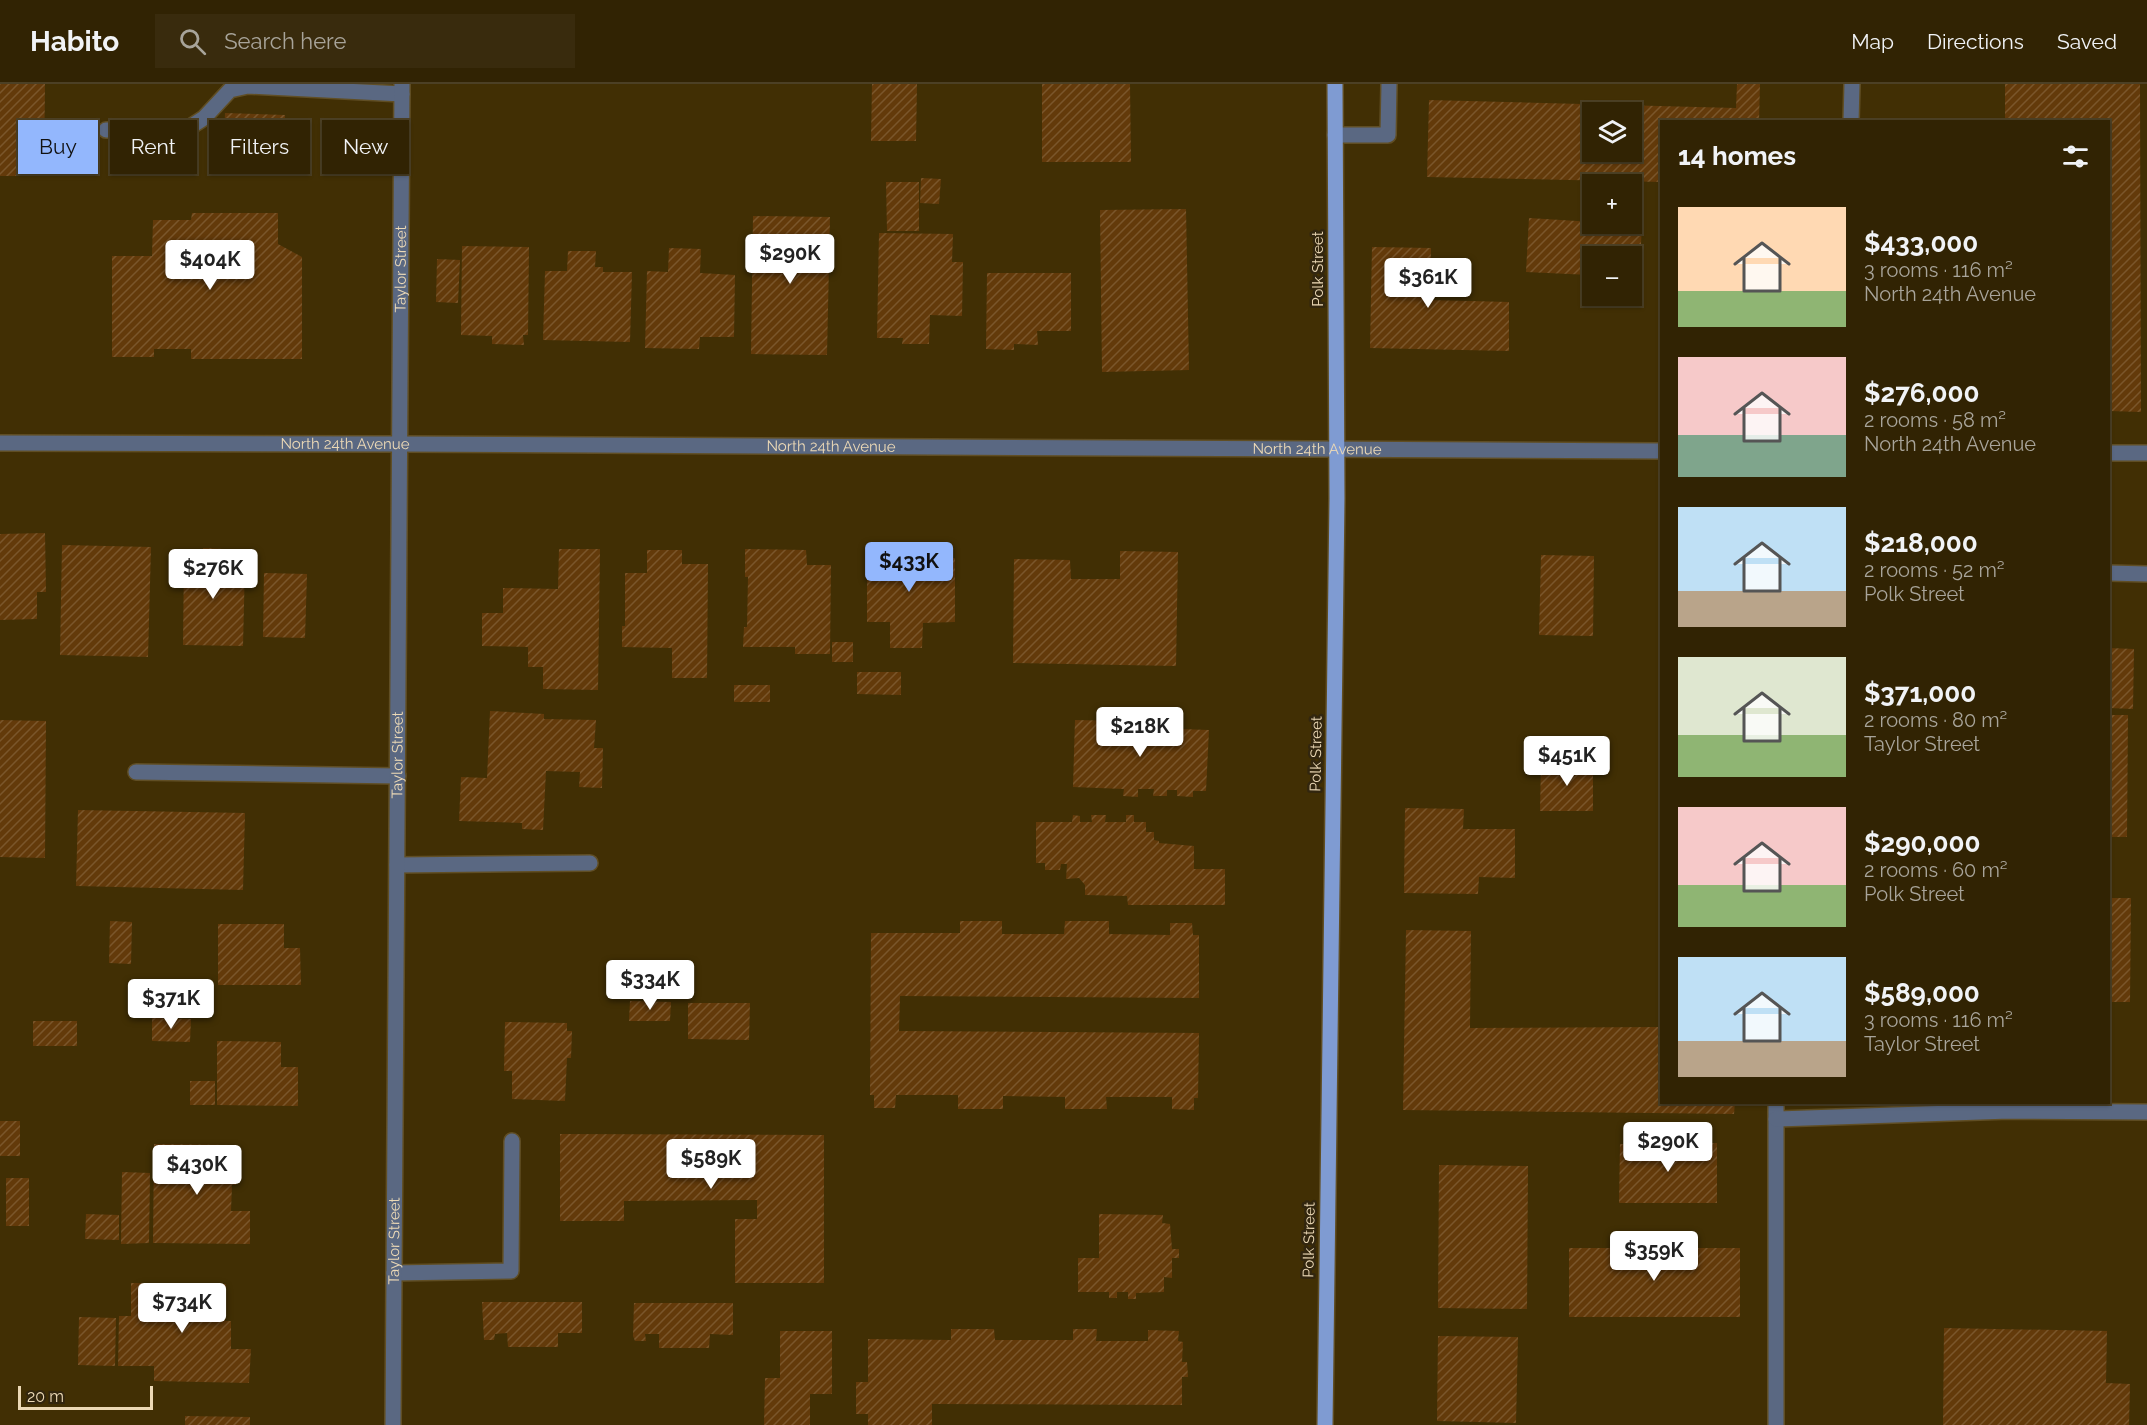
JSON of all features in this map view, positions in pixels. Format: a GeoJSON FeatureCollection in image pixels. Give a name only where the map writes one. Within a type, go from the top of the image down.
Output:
{"type":"FeatureCollection","features":[{"type":"Feature","properties":{"kind":"main road","name":"Polk Street"},"geometry":{"type":"LineString","coordinates":[[1325,1425],[1337,451],[1335,84]]}},
{"type":"Feature","properties":{"kind":"street"},"geometry":{"type":"LineString","coordinates":[[1335,135],[1388,135],[1389,84]]}},
{"type":"Feature","properties":{"kind":"street"},"geometry":{"type":"LineString","coordinates":[[1851,120],[1852,84]]}},
{"type":"Feature","properties":{"kind":"street"},"geometry":{"type":"LineString","coordinates":[[106,130],[187,129],[204,118],[230,90],[248,86],[402,89]]}},
{"type":"Feature","properties":{"kind":"street","name":"Taylor Street"},"geometry":{"type":"LineString","coordinates":[[393,1425],[402,89]]}},
{"type":"Feature","properties":{"kind":"street","name":"North 24th Avenue"},"geometry":{"type":"LineString","coordinates":[[0,443],[1660,451]]}},
{"type":"Feature","properties":{"kind":"street"},"geometry":{"type":"LineString","coordinates":[[2110,453],[2147,453]]}},
{"type":"Feature","properties":{"kind":"street"},"geometry":{"type":"LineString","coordinates":[[2110,573],[2147,574]]}},
{"type":"Feature","properties":{"kind":"street"},"geometry":{"type":"LineString","coordinates":[[135,772],[398,776]]}},
{"type":"Feature","properties":{"kind":"street"},"geometry":{"type":"LineString","coordinates":[[397,865],[590,863]]}},
{"type":"Feature","properties":{"kind":"street"},"geometry":{"type":"LineString","coordinates":[[1776,1104],[1776,1425]]}},
{"type":"Feature","properties":{"kind":"street"},"geometry":{"type":"LineString","coordinates":[[1776,1119],[2009,1111],[2147,1112]]}},
{"type":"Feature","properties":{"kind":"street"},"geometry":{"type":"LineString","coordinates":[[394,1273],[511,1272],[512,1141]]}},
{"type":"Feature","properties":{"kind":"building"},"geometry":{"type":"Polygon","coordinates":[[[0,84],[45,84],[45,120],[18,120],[18,174],[44,174],[44,176],[0,176],[0,84]]]}},
{"type":"Feature","properties":{"kind":"building"},"geometry":{"type":"Polygon","coordinates":[[[872,84],[917,84],[916,141],[871,141],[872,84]]]}},
{"type":"Feature","properties":{"kind":"building"},"geometry":{"type":"Polygon","coordinates":[[[1042,84],[1130,84],[1131,162],[1042,162],[1042,84]]]}},
{"type":"Feature","properties":{"kind":"building"},"geometry":{"type":"Polygon","coordinates":[[[1737,84],[1760,84],[1759,120],[1660,120],[1660,182],[1642,182],[1642,174],[1582,174],[1582,180],[1427,177],[1429,100],[1582,104],[1582,162],[1642,162],[1642,106],[1736,108],[1737,84]]]}},
{"type":"Feature","properties":{"kind":"building"},"geometry":{"type":"Polygon","coordinates":[[[2005,84],[2140,84],[2141,412],[2110,411],[2110,120],[2005,120],[2005,84]]]}},
{"type":"Feature","properties":{"kind":"building"},"geometry":{"type":"Polygon","coordinates":[[[225,113],[285,115],[285,120],[225,120],[225,113]]]}},
{"type":"Feature","properties":{"kind":"building"},"geometry":{"type":"Polygon","coordinates":[[[921,178],[941,179],[939,204],[920,203],[921,178]]]}},
{"type":"Feature","properties":{"kind":"building"},"geometry":{"type":"Polygon","coordinates":[[[886,182],[919,182],[919,231],[887,231],[886,182]]]}},
{"type":"Feature","properties":{"kind":"building"},"geometry":{"type":"Polygon","coordinates":[[[1186,209],[1189,370],[1102,372],[1100,210],[1186,209]]]}},
{"type":"Feature","properties":{"kind":"building"},"geometry":{"type":"Polygon","coordinates":[[[192,213],[278,213],[278,244],[302,257],[302,359],[191,359],[191,349],[154,349],[154,357],[112,357],[112,256],[152,256],[153,220],[191,220],[192,213]]]}},
{"type":"Feature","properties":{"kind":"building"},"geometry":{"type":"Polygon","coordinates":[[[753,216],[830,217],[827,355],[751,354],[753,216]]]}},
{"type":"Feature","properties":{"kind":"building"},"geometry":{"type":"Polygon","coordinates":[[[1529,218],[1582,221],[1582,234],[1642,234],[1641,246],[1582,246],[1582,275],[1526,272],[1529,218]]]}},
{"type":"Feature","properties":{"kind":"building"},"geometry":{"type":"Polygon","coordinates":[[[879,233],[953,234],[952,262],[963,262],[962,316],[930,315],[929,344],[902,344],[903,338],[877,338],[879,233]]]}},
{"type":"Feature","properties":{"kind":"building"},"geometry":{"type":"Polygon","coordinates":[[[462,246],[529,247],[528,335],[523,335],[524,345],[492,344],[492,336],[461,335],[462,246]]]}},
{"type":"Feature","properties":{"kind":"building"},"geometry":{"type":"Polygon","coordinates":[[[1372,247],[1431,248],[1430,300],[1509,302],[1509,351],[1370,348],[1372,247]]]}},
{"type":"Feature","properties":{"kind":"building"},"geometry":{"type":"Polygon","coordinates":[[[669,248],[701,249],[700,273],[735,275],[734,337],[700,337],[699,349],[645,348],[647,271],[668,272],[669,248]]]}},
{"type":"Feature","properties":{"kind":"building"},"geometry":{"type":"Polygon","coordinates":[[[568,251],[596,251],[595,267],[603,267],[603,272],[632,272],[630,342],[543,340],[545,271],[567,271],[568,251]]]}},
{"type":"Feature","properties":{"kind":"building"},"geometry":{"type":"Polygon","coordinates":[[[437,259],[460,260],[458,303],[436,302],[437,259]]]}},
{"type":"Feature","properties":{"kind":"building"},"geometry":{"type":"Polygon","coordinates":[[[987,273],[1071,273],[1071,331],[1037,331],[1038,345],[1014,344],[1014,350],[986,349],[987,273]]]}},
{"type":"Feature","properties":{"kind":"building"},"geometry":{"type":"Polygon","coordinates":[[[45,533],[46,592],[37,592],[37,619],[0,620],[0,534],[45,533]]]}},
{"type":"Feature","properties":{"kind":"building"},"geometry":{"type":"Polygon","coordinates":[[[62,545],[151,547],[148,657],[60,655],[62,545]]]}},
{"type":"Feature","properties":{"kind":"building"},"geometry":{"type":"Polygon","coordinates":[[[203,548],[224,549],[224,556],[236,557],[235,564],[245,564],[243,646],[183,645],[184,555],[204,556],[203,548]]]}},
{"type":"Feature","properties":{"kind":"building"},"geometry":{"type":"Polygon","coordinates":[[[559,549],[600,549],[598,690],[543,689],[543,667],[528,667],[528,647],[482,646],[482,613],[503,613],[503,588],[558,589],[559,549]]]}},
{"type":"Feature","properties":{"kind":"building"},"geometry":{"type":"Polygon","coordinates":[[[745,549],[806,550],[807,565],[831,565],[830,654],[795,654],[795,647],[743,647],[744,627],[747,627],[748,577],[745,577],[745,549]]]}},
{"type":"Feature","properties":{"kind":"building"},"geometry":{"type":"Polygon","coordinates":[[[871,549],[921,549],[922,558],[955,558],[955,622],[923,623],[922,648],[890,648],[890,622],[867,622],[867,557],[870,557],[871,549]]]}},
{"type":"Feature","properties":{"kind":"building"},"geometry":{"type":"Polygon","coordinates":[[[647,550],[682,550],[682,564],[708,564],[707,678],[672,678],[672,648],[622,647],[622,626],[625,626],[625,573],[647,573],[647,550]]]}},
{"type":"Feature","properties":{"kind":"building"},"geometry":{"type":"Polygon","coordinates":[[[1120,551],[1178,552],[1176,666],[1013,663],[1014,559],[1070,560],[1071,579],[1120,579],[1120,551]]]}},
{"type":"Feature","properties":{"kind":"building"},"geometry":{"type":"Polygon","coordinates":[[[1541,555],[1594,556],[1593,636],[1539,635],[1541,555]]]}},
{"type":"Feature","properties":{"kind":"building"},"geometry":{"type":"Polygon","coordinates":[[[264,573],[307,574],[305,638],[263,637],[264,573]]]}},
{"type":"Feature","properties":{"kind":"building"},"geometry":{"type":"Polygon","coordinates":[[[832,642],[853,642],[853,662],[832,662],[832,642]]]}},
{"type":"Feature","properties":{"kind":"building"},"geometry":{"type":"Polygon","coordinates":[[[2110,648],[2134,649],[2133,709],[2110,708],[2110,648]]]}},
{"type":"Feature","properties":{"kind":"building"},"geometry":{"type":"Polygon","coordinates":[[[857,672],[901,672],[901,695],[857,694],[857,672]]]}},
{"type":"Feature","properties":{"kind":"building"},"geometry":{"type":"Polygon","coordinates":[[[734,685],[770,685],[770,702],[734,702],[734,685]]]}},
{"type":"Feature","properties":{"kind":"building"},"geometry":{"type":"Polygon","coordinates":[[[490,711],[544,714],[544,719],[596,720],[594,748],[603,748],[602,788],[579,787],[580,772],[546,771],[543,830],[522,829],[522,823],[459,821],[461,777],[487,778],[490,711]]]}},
{"type":"Feature","properties":{"kind":"building"},"geometry":{"type":"Polygon","coordinates":[[[2110,715],[2128,715],[2127,837],[2110,837],[2110,715]]]}},
{"type":"Feature","properties":{"kind":"building"},"geometry":{"type":"Polygon","coordinates":[[[0,720],[46,721],[45,858],[0,857],[0,720]]]}},
{"type":"Feature","properties":{"kind":"building"},"geometry":{"type":"Polygon","coordinates":[[[1075,720],[1126,721],[1126,727],[1209,730],[1206,791],[1193,791],[1193,797],[1177,796],[1177,790],[1167,790],[1167,796],[1153,796],[1154,789],[1138,789],[1138,797],[1123,796],[1124,789],[1073,787],[1075,720]]]}},
{"type":"Feature","properties":{"kind":"building"},"geometry":{"type":"Polygon","coordinates":[[[1541,763],[1593,763],[1593,811],[1540,811],[1541,763]]]}},
{"type":"Feature","properties":{"kind":"building"},"geometry":{"type":"Polygon","coordinates":[[[1405,808],[1464,809],[1463,829],[1515,829],[1515,878],[1479,877],[1478,894],[1404,893],[1405,808]]]}},
{"type":"Feature","properties":{"kind":"building"},"geometry":{"type":"Polygon","coordinates":[[[78,810],[245,813],[243,890],[76,886],[78,810]]]}},
{"type":"Feature","properties":{"kind":"building"},"geometry":{"type":"Polygon","coordinates":[[[1073,815],[1080,816],[1080,822],[1092,822],[1091,815],[1106,815],[1105,822],[1126,822],[1126,815],[1134,815],[1134,822],[1146,822],[1146,832],[1154,832],[1154,840],[1159,843],[1194,846],[1194,869],[1225,869],[1225,905],[1128,905],[1127,896],[1085,895],[1085,885],[1079,878],[1066,879],[1067,864],[1061,864],[1060,870],[1045,870],[1045,863],[1036,863],[1036,822],[1072,822],[1073,815]]]}},
{"type":"Feature","properties":{"kind":"building"},"geometry":{"type":"Polygon","coordinates":[[[2110,898],[2131,898],[2130,1002],[2110,1002],[2110,898]]]}},
{"type":"Feature","properties":{"kind":"building"},"geometry":{"type":"Polygon","coordinates":[[[110,921],[132,922],[131,964],[109,963],[110,921]]]}},
{"type":"Feature","properties":{"kind":"building"},"geometry":{"type":"Polygon","coordinates":[[[960,921],[1002,921],[1002,934],[1064,934],[1065,921],[1109,921],[1109,934],[1170,935],[1170,923],[1192,923],[1193,935],[1199,935],[1199,998],[900,996],[899,1031],[1199,1033],[1198,1098],[1194,1098],[1194,1110],[1172,1109],[1172,1097],[1106,1097],[1107,1109],[1065,1109],[1065,1097],[1003,1096],[1003,1109],[958,1109],[958,1095],[896,1095],[895,1108],[874,1108],[874,1095],[870,1095],[871,933],[960,933],[960,921]]]}},
{"type":"Feature","properties":{"kind":"building"},"geometry":{"type":"Polygon","coordinates":[[[218,924],[284,924],[284,948],[300,948],[301,985],[218,985],[218,924]]]}},
{"type":"Feature","properties":{"kind":"building"},"geometry":{"type":"Polygon","coordinates":[[[1406,930],[1471,931],[1470,1028],[1659,1027],[1660,977],[1660,1104],[1735,1104],[1734,1114],[1403,1110],[1406,930]]]}},
{"type":"Feature","properties":{"kind":"building"},"geometry":{"type":"Polygon","coordinates":[[[630,1001],[671,1002],[670,1021],[629,1021],[630,1001]]]}},
{"type":"Feature","properties":{"kind":"building"},"geometry":{"type":"Polygon","coordinates":[[[688,1003],[750,1003],[749,1040],[688,1039],[688,1003]]]}},
{"type":"Feature","properties":{"kind":"building"},"geometry":{"type":"Polygon","coordinates":[[[152,1018],[191,1019],[190,1042],[152,1041],[152,1018]]]}},
{"type":"Feature","properties":{"kind":"building"},"geometry":{"type":"Polygon","coordinates":[[[33,1021],[77,1021],[77,1046],[33,1046],[33,1021]]]}},
{"type":"Feature","properties":{"kind":"building"},"geometry":{"type":"Polygon","coordinates":[[[505,1022],[567,1023],[567,1031],[572,1031],[571,1058],[567,1058],[565,1101],[512,1099],[512,1071],[504,1071],[505,1022]]]}},
{"type":"Feature","properties":{"kind":"building"},"geometry":{"type":"Polygon","coordinates":[[[217,1041],[281,1042],[281,1067],[298,1067],[298,1106],[217,1105],[217,1041]]]}},
{"type":"Feature","properties":{"kind":"building"},"geometry":{"type":"Polygon","coordinates":[[[190,1081],[215,1081],[215,1105],[190,1105],[190,1081]]]}},
{"type":"Feature","properties":{"kind":"building"},"geometry":{"type":"Polygon","coordinates":[[[0,1121],[20,1121],[20,1156],[0,1156],[0,1121]]]}},
{"type":"Feature","properties":{"kind":"building"},"geometry":{"type":"Polygon","coordinates":[[[560,1134],[824,1135],[824,1283],[735,1283],[735,1219],[757,1219],[757,1200],[624,1201],[624,1221],[560,1221],[560,1134]]]}},
{"type":"Feature","properties":{"kind":"building"},"geometry":{"type":"Polygon","coordinates":[[[1717,1143],[1717,1203],[1619,1203],[1620,1144],[1717,1143]]]}},
{"type":"Feature","properties":{"kind":"building"},"geometry":{"type":"Polygon","coordinates":[[[154,1144],[237,1145],[236,1185],[232,1185],[231,1211],[250,1211],[250,1244],[153,1243],[154,1144]]]}},
{"type":"Feature","properties":{"kind":"building"},"geometry":{"type":"Polygon","coordinates":[[[1439,1165],[1528,1166],[1527,1309],[1438,1308],[1439,1165]]]}},
{"type":"Feature","properties":{"kind":"building"},"geometry":{"type":"Polygon","coordinates":[[[122,1172],[150,1173],[149,1243],[121,1244],[122,1172]]]}},
{"type":"Feature","properties":{"kind":"building"},"geometry":{"type":"Polygon","coordinates":[[[6,1178],[29,1178],[29,1226],[6,1226],[6,1178]]]}},
{"type":"Feature","properties":{"kind":"building"},"geometry":{"type":"Polygon","coordinates":[[[86,1214],[119,1215],[119,1240],[85,1239],[86,1214]]]}},
{"type":"Feature","properties":{"kind":"building"},"geometry":{"type":"Polygon","coordinates":[[[1099,1214],[1163,1215],[1162,1223],[1170,1224],[1172,1249],[1179,1249],[1179,1258],[1172,1258],[1172,1278],[1164,1277],[1164,1292],[1136,1293],[1136,1299],[1128,1299],[1128,1292],[1117,1292],[1117,1298],[1109,1298],[1109,1292],[1078,1292],[1078,1258],[1099,1258],[1099,1214]]]}},
{"type":"Feature","properties":{"kind":"building"},"geometry":{"type":"Polygon","coordinates":[[[1569,1248],[1740,1248],[1740,1317],[1569,1317],[1569,1248]]]}},
{"type":"Feature","properties":{"kind":"building"},"geometry":{"type":"Polygon","coordinates":[[[131,1283],[226,1284],[225,1321],[231,1321],[231,1349],[251,1349],[249,1383],[154,1381],[154,1366],[118,1366],[119,1316],[131,1316],[131,1283]]]}},
{"type":"Feature","properties":{"kind":"building"},"geometry":{"type":"Polygon","coordinates":[[[482,1302],[582,1302],[582,1333],[558,1333],[558,1347],[508,1347],[507,1333],[495,1334],[494,1340],[484,1340],[482,1302]]]}},
{"type":"Feature","properties":{"kind":"building"},"geometry":{"type":"Polygon","coordinates":[[[634,1303],[733,1303],[733,1335],[710,1334],[709,1348],[659,1348],[659,1334],[645,1334],[646,1341],[635,1341],[633,1336],[634,1303]]]}},
{"type":"Feature","properties":{"kind":"building"},"geometry":{"type":"Polygon","coordinates":[[[79,1317],[116,1318],[115,1366],[78,1365],[79,1317]]]}},
{"type":"Feature","properties":{"kind":"building"},"geometry":{"type":"Polygon","coordinates":[[[1944,1328],[2107,1331],[2106,1383],[2130,1384],[2129,1425],[1943,1425],[1944,1328]]]}},
{"type":"Feature","properties":{"kind":"building"},"geometry":{"type":"Polygon","coordinates":[[[951,1329],[994,1329],[995,1340],[1073,1340],[1073,1329],[1097,1329],[1096,1341],[1148,1341],[1148,1330],[1179,1331],[1178,1341],[1183,1342],[1182,1362],[1187,1362],[1188,1377],[1182,1377],[1182,1405],[932,1404],[932,1425],[868,1425],[868,1414],[856,1414],[856,1382],[868,1382],[868,1339],[951,1340],[951,1329]]]}},
{"type":"Feature","properties":{"kind":"building"},"geometry":{"type":"Polygon","coordinates":[[[780,1331],[832,1331],[832,1394],[810,1394],[810,1425],[764,1425],[765,1378],[780,1378],[780,1331]]]}},
{"type":"Feature","properties":{"kind":"building"},"geometry":{"type":"Polygon","coordinates":[[[1438,1336],[1518,1337],[1516,1423],[1437,1421],[1438,1336]]]}},
{"type":"Feature","properties":{"kind":"building"},"geometry":{"type":"Polygon","coordinates":[[[185,1416],[250,1417],[250,1425],[185,1425],[185,1416]]]}}]}
